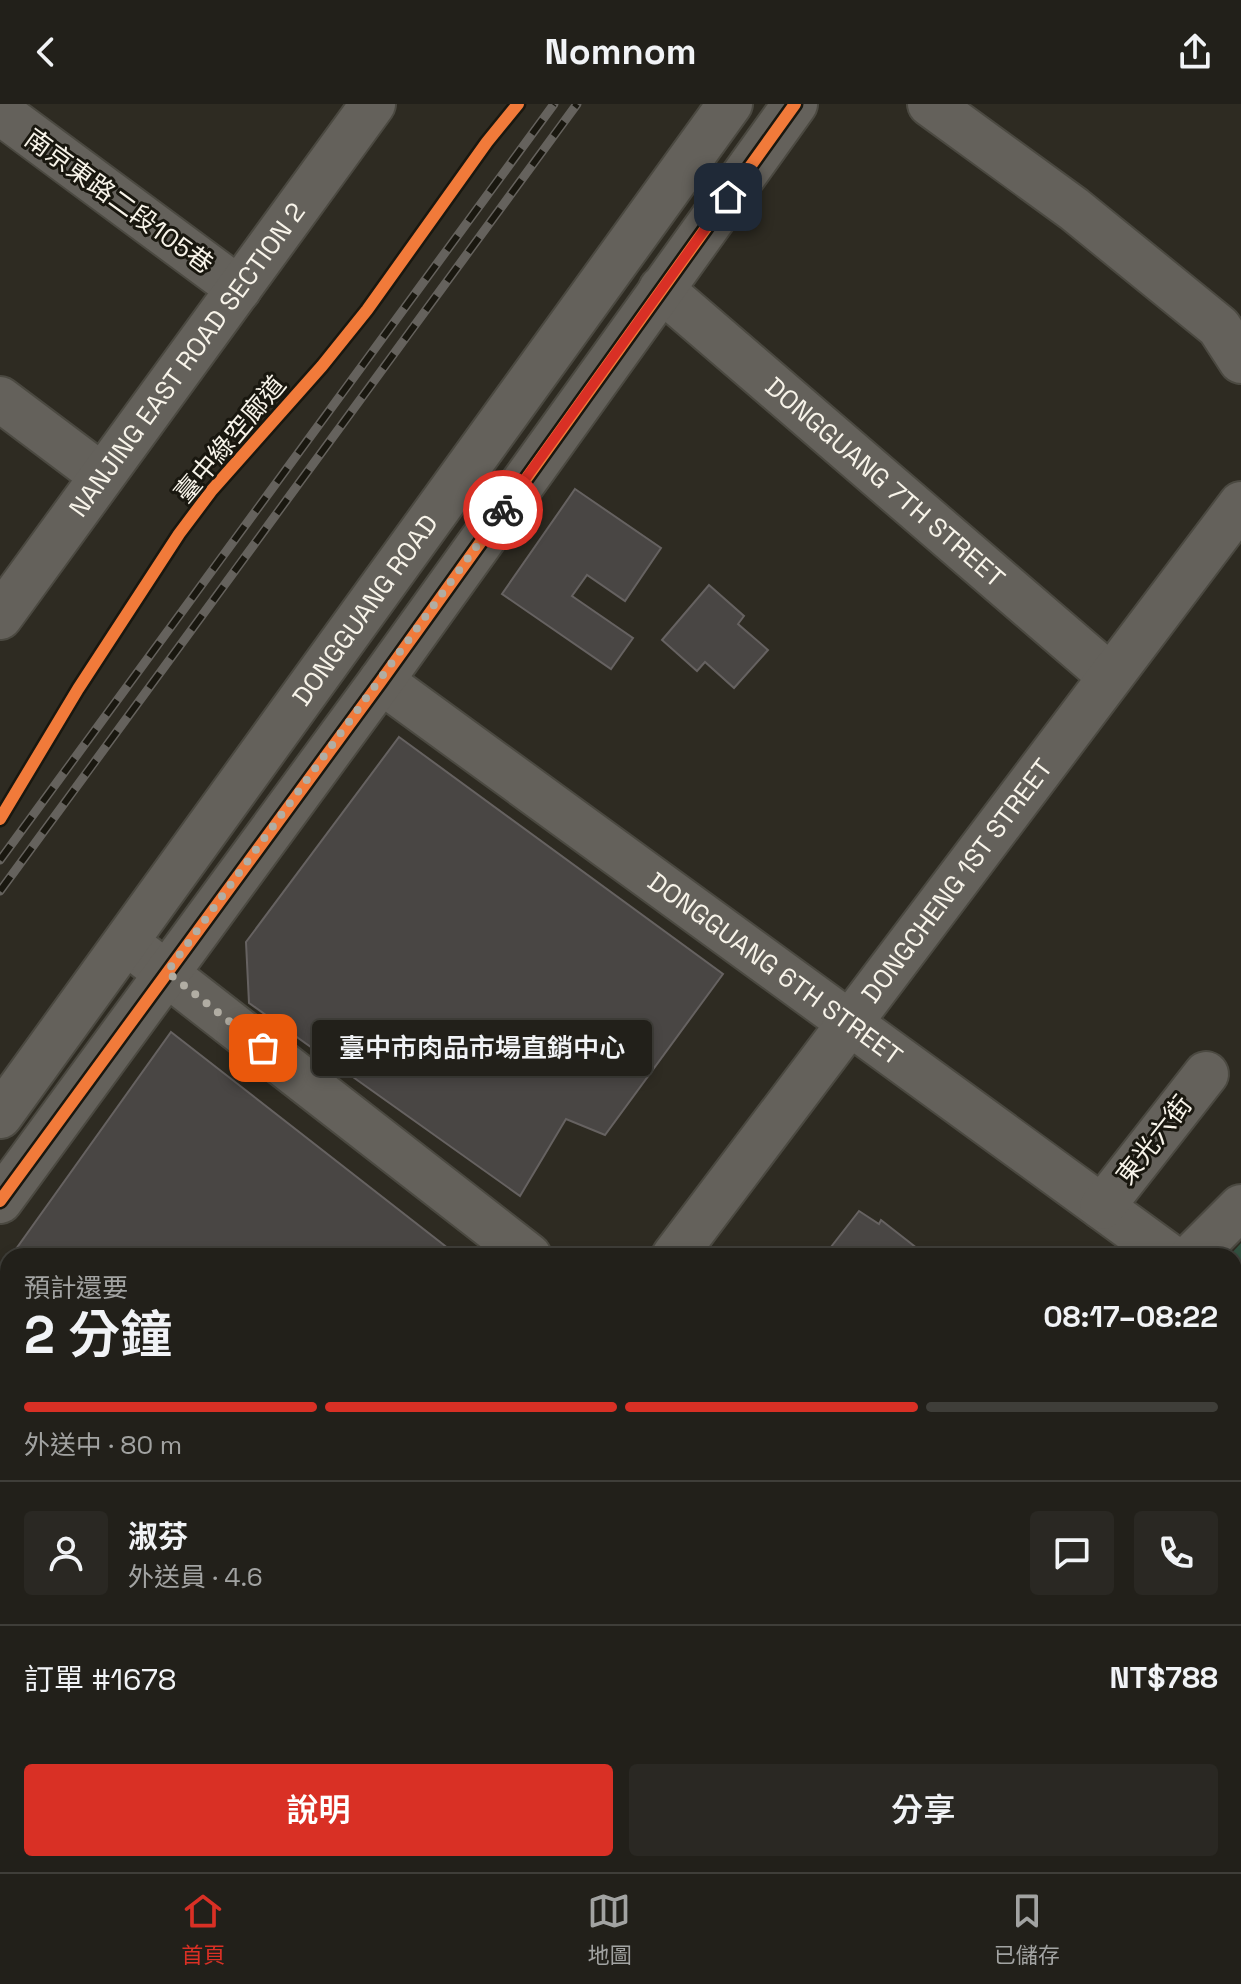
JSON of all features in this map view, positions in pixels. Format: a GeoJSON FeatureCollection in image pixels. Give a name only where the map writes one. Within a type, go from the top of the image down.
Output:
{"type":"FeatureCollection","features":[{"type":"Feature","properties":{"kind":"street","name":"DONGGUANG ROAD"},"geometry":{"type":"LineString","coordinates":[[0,1116],[730,104]]}},
{"type":"Feature","properties":{"kind":"street","name":"DONGGUANG ROAD"},"geometry":{"type":"LineString","coordinates":[[0,1201],[381,681],[795,104]]}},
{"type":"Feature","properties":{"kind":"street"},"geometry":{"type":"LineString","coordinates":[[930,104],[1074,209],[1219,327],[1241,361]]}},
{"type":"Feature","properties":{"kind":"street","name":"NANJING EAST ROAD SECTION 2"},"geometry":{"type":"LineString","coordinates":[[0,617],[239,289],[365,107]]}},
{"type":"Feature","properties":{"kind":"street","name":"南京東路二段105巷"},"geometry":{"type":"LineString","coordinates":[[0,112],[239,289]]}},
{"type":"Feature","properties":{"kind":"street","name":"DONGGUANG 7TH STREET"},"geometry":{"type":"LineString","coordinates":[[661,289],[1110,676]]}},
{"type":"Feature","properties":{"kind":"street"},"geometry":{"type":"LineString","coordinates":[[0,399],[101,475]]}},
{"type":"Feature","properties":{"kind":"street","name":"DONGCHENG 1ST STREET"},"geometry":{"type":"LineString","coordinates":[[680,1248],[1241,504]]}},
{"type":"Feature","properties":{"kind":"street","name":"DONGGUANG 6TH STREET"},"geometry":{"type":"LineString","coordinates":[[381,681],[1158,1248]]}},
{"type":"Feature","properties":{"kind":"street"},"geometry":{"type":"LineString","coordinates":[[125,943],[167,972],[519,1248]]}},
{"type":"Feature","properties":{"kind":"street","name":"東光六街"},"geometry":{"type":"LineString","coordinates":[[1102,1207],[1206,1074]]}},
{"type":"Feature","properties":{"kind":"street"},"geometry":{"type":"LineString","coordinates":[[1200,1248],[1241,1207]]}},
{"type":"Feature","properties":{"kind":"building"},"geometry":{"type":"Polygon","coordinates":[[[575,489],[661,548],[625,601],[587,575],[572,596],[633,638],[611,669],[502,594],[575,489]]]}},
{"type":"Feature","properties":{"kind":"building"},"geometry":{"type":"Polygon","coordinates":[[[709,585],[744,616],[738,624],[768,650],[734,688],[705,662],[697,671],[662,640],[709,585]]]}},
{"type":"Feature","properties":{"kind":"building"},"geometry":{"type":"Polygon","coordinates":[[[399,737],[723,974],[605,1135],[566,1119],[520,1196],[249,1003],[246,942],[399,737]]]}},
{"type":"Feature","properties":{"kind":"building"},"geometry":{"type":"Polygon","coordinates":[[[171,1032],[448,1248],[17,1248],[171,1032]]]}},
{"type":"Feature","properties":{"kind":"building"},"geometry":{"type":"Polygon","coordinates":[[[859,1211],[879,1224],[881,1220],[917,1248],[830,1248],[859,1211]]]}},
{"type":"Feature","properties":{"kind":"railway"},"geometry":{"type":"LineString","coordinates":[[0,860],[554,104]]}},
{"type":"Feature","properties":{"kind":"railway"},"geometry":{"type":"LineString","coordinates":[[0,891],[577,104]]}},
{"type":"Feature","properties":{"kind":"cycle path","name":"臺中綠空廊道"},"geometry":{"type":"LineString","coordinates":[[0,819],[78,689],[179,534],[212,490],[322,366],[367,310],[487,142],[518,104]]}},
{"type":"Feature","properties":{"kind":"cycle path"},"geometry":{"type":"LineString","coordinates":[[0,1201],[381,681],[795,104]]}},
{"type":"Feature","properties":{"kind":"way so far"},"geometry":{"type":"LineString","coordinates":[[263,1048],[167,972],[503,510]]}},
{"type":"Feature","properties":{"kind":"place","name":"臺中市肉品市場直銷中心"},"geometry":{"type":"Point","coordinates":[263,1048]}},
{"type":"Feature","properties":{"kind":"route"},"geometry":{"type":"LineString","coordinates":[[503,510],[728,197]]}}]}
